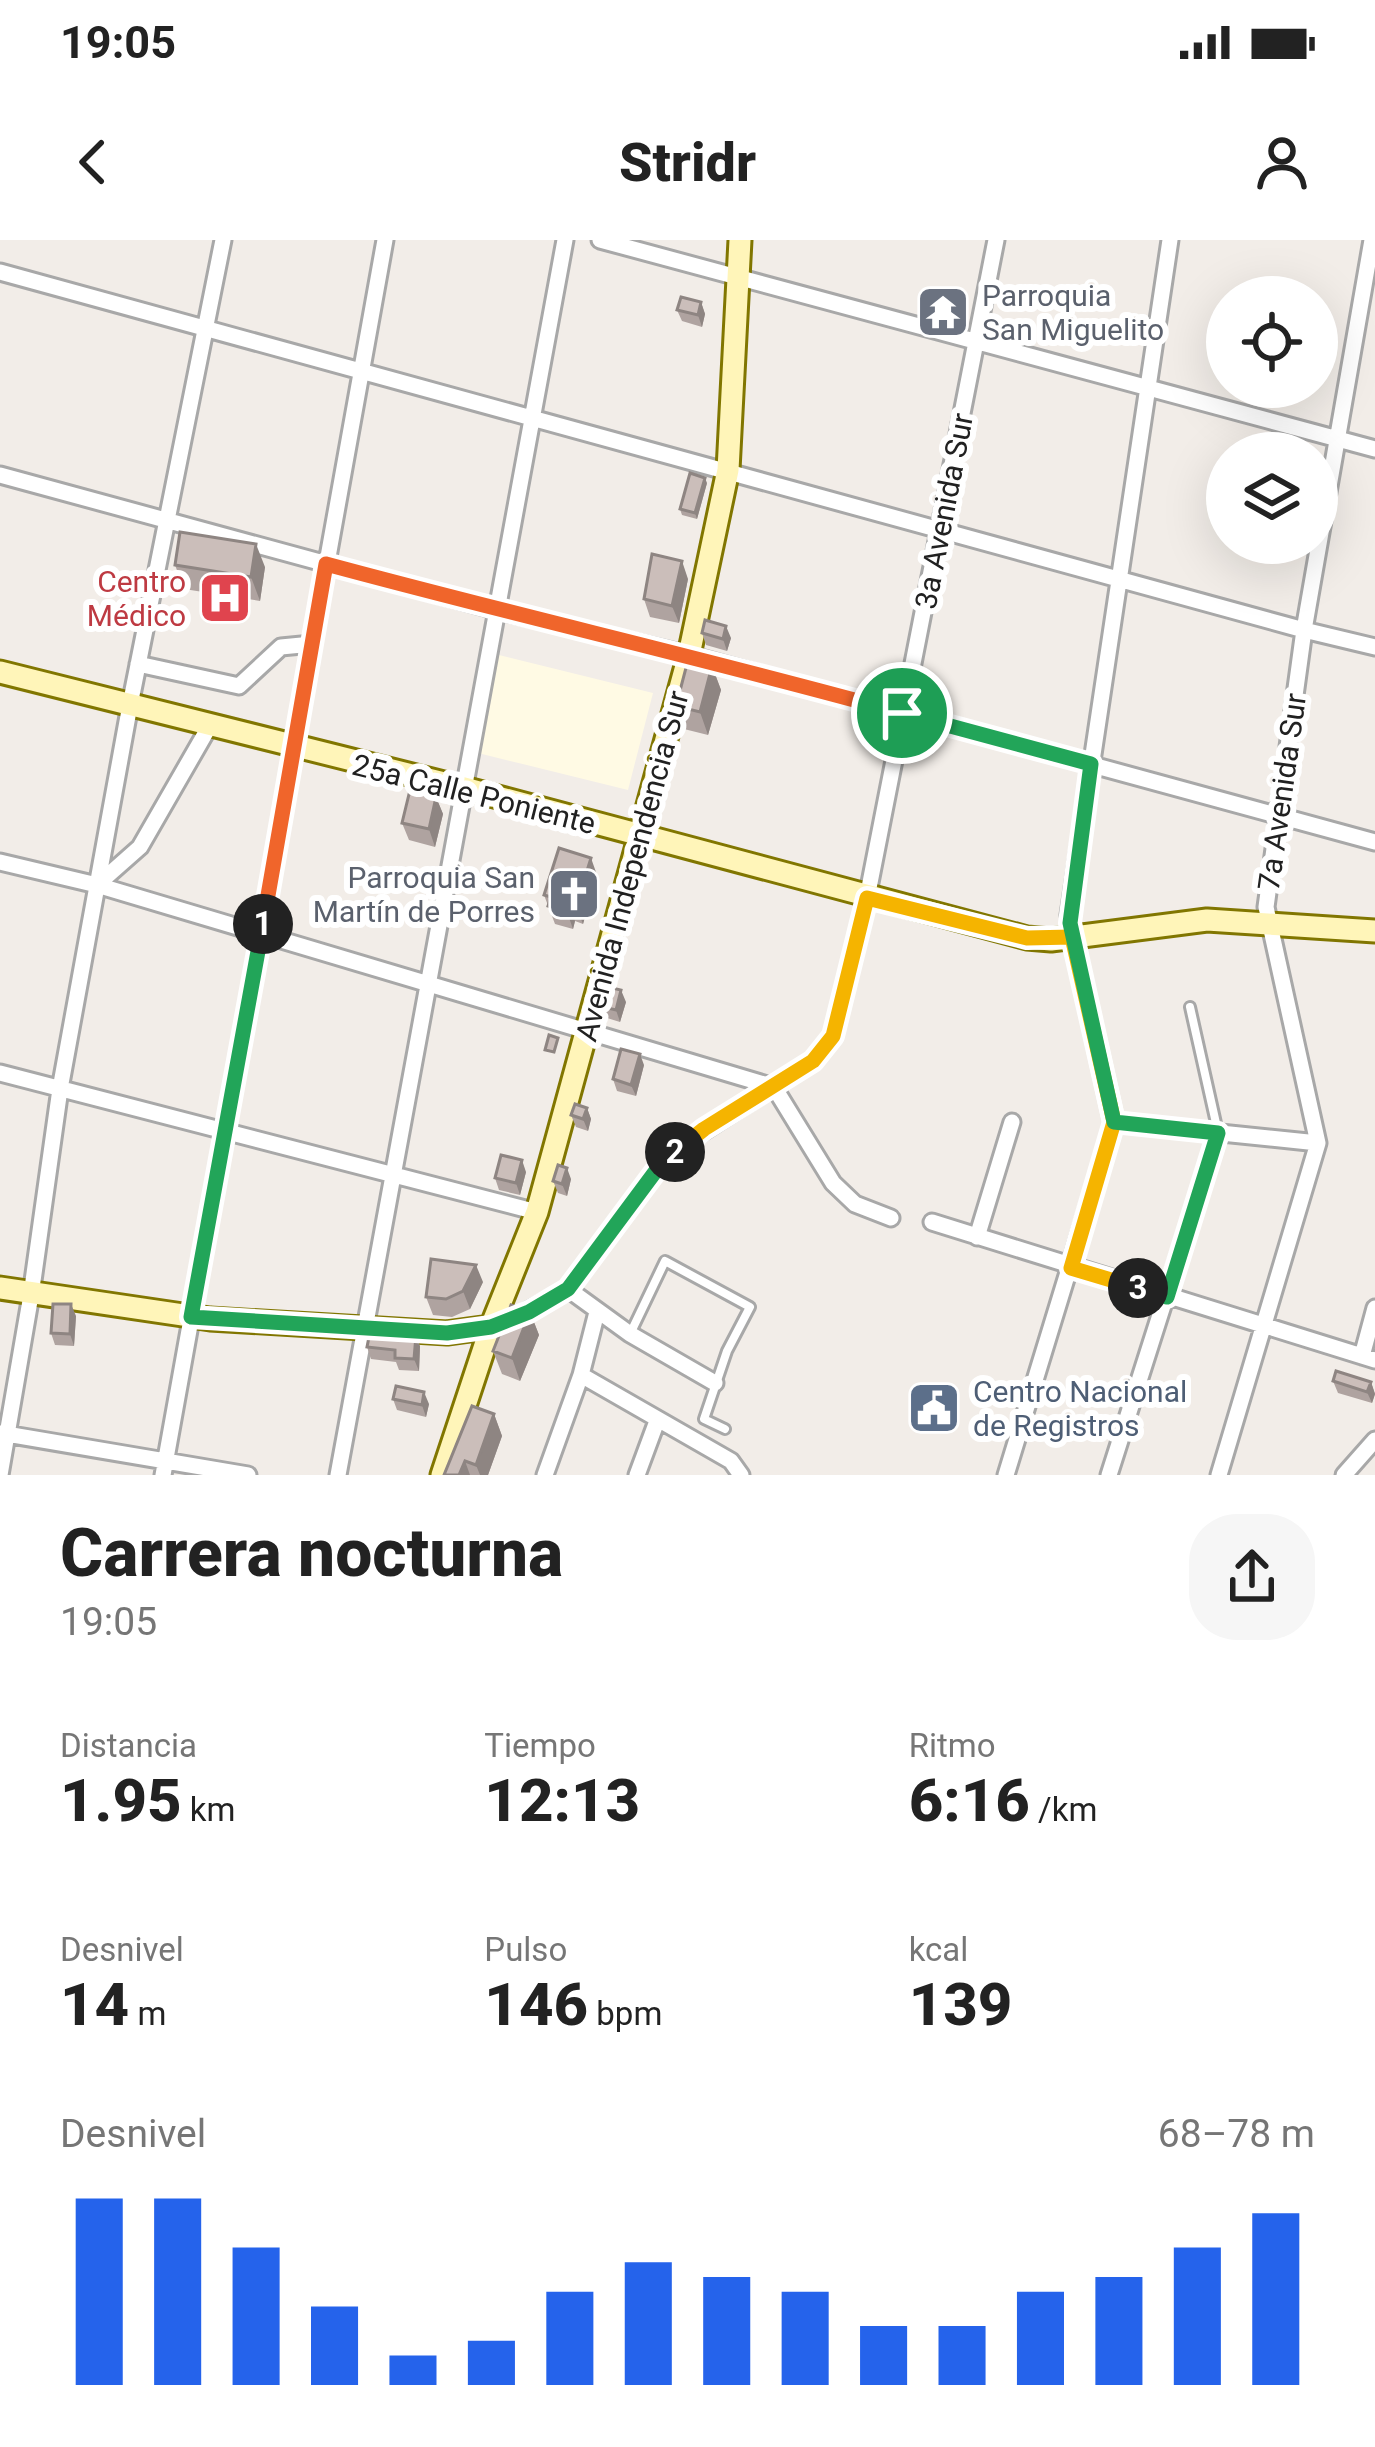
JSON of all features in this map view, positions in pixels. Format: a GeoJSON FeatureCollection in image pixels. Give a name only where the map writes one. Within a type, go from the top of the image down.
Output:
{"type":"FeatureCollection","features":[{"type":"Feature","properties":{"kind":"street"},"geometry":{"type":"LineString","coordinates":[[0,1475],[60,1089],[130,705],[223,240]]}},
{"type":"Feature","properties":{"kind":"street"},"geometry":{"type":"LineString","coordinates":[[165,1467],[386,240]]}},
{"type":"Feature","properties":{"kind":"street"},"geometry":{"type":"LineString","coordinates":[[338,1475],[565,240]]}},
{"type":"Feature","properties":{"kind":"street"},"geometry":{"type":"LineString","coordinates":[[600,240],[1312,432]]}},
{"type":"Feature","properties":{"kind":"street","name":"Avenida Independencia Sur"},"geometry":{"type":"LineString","coordinates":[[442,1475],[491,1327],[537,1213],[689,655],[728,470],[740,240]]}},
{"type":"Feature","properties":{"kind":"street","name":"3a Avenida Sur"},"geometry":{"type":"LineString","coordinates":[[491,1327],[568,1289],[658,1168],[704,1129],[813,1061],[833,1036],[867,898],[996,240]]}},
{"type":"Feature","properties":{"kind":"street"},"geometry":{"type":"LineString","coordinates":[[1006,1475],[1114,1122],[1072,937],[1070,907],[1170,240]]}},
{"type":"Feature","properties":{"kind":"street","name":"7a Avenida Sur"},"geometry":{"type":"LineString","coordinates":[[1338,439],[1371,241]]}},
{"type":"Feature","properties":{"kind":"street"},"geometry":{"type":"LineString","coordinates":[[0,272],[1375,646]]}},
{"type":"Feature","properties":{"kind":"street"},"geometry":{"type":"LineString","coordinates":[[1338,439],[1375,448]]}},
{"type":"Feature","properties":{"kind":"street"},"geometry":{"type":"LineString","coordinates":[[0,475],[496,610],[689,655],[1375,842]]}},
{"type":"Feature","properties":{"kind":"street","name":"7a Avenida Sur"},"geometry":{"type":"LineString","coordinates":[[1219,1475],[1318,1143],[1267,902],[1316,564]]}},
{"type":"Feature","properties":{"kind":"street"},"geometry":{"type":"LineString","coordinates":[[138,664],[239,686],[281,647],[312,644]]}},
{"type":"Feature","properties":{"kind":"street","name":"25a Calle Poniente"},"geometry":{"type":"LineString","coordinates":[[0,672],[464,788],[1027,938],[1207,920],[1375,932]]}},
{"type":"Feature","properties":{"kind":"street"},"geometry":{"type":"LineString","coordinates":[[97,886],[140,847],[209,727]]}},
{"type":"Feature","properties":{"kind":"street"},"geometry":{"type":"LineString","coordinates":[[0,862],[97,886],[774,1087],[833,1183],[854,1204],[891,1218]]}},
{"type":"Feature","properties":{"kind":"street"},"geometry":{"type":"LineString","coordinates":[[0,1073],[537,1213]]}},
{"type":"Feature","properties":{"kind":"street"},"geometry":{"type":"LineString","coordinates":[[977,1237],[1012,1122]]}},
{"type":"Feature","properties":{"kind":"street"},"geometry":{"type":"LineString","coordinates":[[1114,1122],[1318,1143]]}},
{"type":"Feature","properties":{"kind":"street"},"geometry":{"type":"LineString","coordinates":[[1109,1475],[1218,1133]]}},
{"type":"Feature","properties":{"kind":"street"},"geometry":{"type":"LineString","coordinates":[[932,1222],[1368,1358],[1375,1309]]}},
{"type":"Feature","properties":{"kind":"street"},"geometry":{"type":"LineString","coordinates":[[0,1288],[191,1317],[447,1333],[491,1327]]}},
{"type":"Feature","properties":{"kind":"street"},"geometry":{"type":"LineString","coordinates":[[568,1289],[630,1334],[716,1383]]}},
{"type":"Feature","properties":{"kind":"street"},"geometry":{"type":"LineString","coordinates":[[544,1475],[581,1375],[597,1312]]}},
{"type":"Feature","properties":{"kind":"street"},"geometry":{"type":"LineString","coordinates":[[581,1375],[731,1461],[741,1475]]}},
{"type":"Feature","properties":{"kind":"street"},"geometry":{"type":"LineString","coordinates":[[637,1475],[657,1421]]}},
{"type":"Feature","properties":{"kind":"street"},"geometry":{"type":"LineString","coordinates":[[3,1434],[165,1467],[248,1475]]}},
{"type":"Feature","properties":{"kind":"street"},"geometry":{"type":"LineString","coordinates":[[1344,1475],[1375,1440]]}},
{"type":"Feature","properties":{"kind":"lane"},"geometry":{"type":"LineString","coordinates":[[1190,1007],[1218,1133]]}},
{"type":"Feature","properties":{"kind":"lane"},"geometry":{"type":"LineString","coordinates":[[630,1334],[665,1261],[750,1307],[727,1351],[704,1419],[725,1429]]}},
{"type":"Feature","properties":{"kind":"shaded area"},"geometry":{"type":"Polygon","coordinates":[[[499,655],[653,693],[628,790],[474,752],[499,655]]]}},
{"type":"Feature","properties":{"kind":"building"},"geometry":{"type":"Polygon","coordinates":[[[681,297],[701,302],[698,315],[677,310],[681,297]]]}},
{"type":"Feature","properties":{"kind":"building"},"geometry":{"type":"Polygon","coordinates":[[[690,473],[705,478],[695,513],[680,509],[690,473]]]}},
{"type":"Feature","properties":{"kind":"building"},"geometry":{"type":"Polygon","coordinates":[[[180,532],[256,544],[251,577],[175,565],[180,532]]]}},
{"type":"Feature","properties":{"kind":"building"},"geometry":{"type":"Polygon","coordinates":[[[652,554],[682,561],[672,606],[644,599],[652,554]]]}},
{"type":"Feature","properties":{"kind":"building"},"geometry":{"type":"Polygon","coordinates":[[[705,620],[726,626],[723,639],[702,633],[705,620]]]}},
{"type":"Feature","properties":{"kind":"building"},"geometry":{"type":"Polygon","coordinates":[[[688,660],[712,666],[700,712],[676,706],[688,660]]]}},
{"type":"Feature","properties":{"kind":"building"},"geometry":{"type":"Polygon","coordinates":[[[410,790],[436,797],[429,829],[402,823],[410,790]]]}},
{"type":"Feature","properties":{"kind":"building"},"geometry":{"type":"Polygon","coordinates":[[[559,848],[591,858],[576,906],[569,904],[567,912],[548,906],[551,897],[544,895],[559,848]]]}},
{"type":"Feature","properties":{"kind":"building"},"geometry":{"type":"Polygon","coordinates":[[[608,987],[621,990],[616,1010],[603,1007],[608,987]]]}},
{"type":"Feature","properties":{"kind":"building"},"geometry":{"type":"Polygon","coordinates":[[[549,1035],[558,1038],[554,1052],[545,1050],[549,1035]]]}},
{"type":"Feature","properties":{"kind":"building"},"geometry":{"type":"Polygon","coordinates":[[[621,1049],[640,1054],[631,1085],[613,1079],[621,1049]]]}},
{"type":"Feature","properties":{"kind":"building"},"geometry":{"type":"Polygon","coordinates":[[[575,1104],[587,1108],[583,1119],[571,1115],[575,1104]]]}},
{"type":"Feature","properties":{"kind":"building"},"geometry":{"type":"Polygon","coordinates":[[[501,1155],[522,1160],[516,1183],[495,1178],[501,1155]]]}},
{"type":"Feature","properties":{"kind":"building"},"geometry":{"type":"Polygon","coordinates":[[[558,1165],[567,1168],[562,1184],[553,1181],[558,1165]]]}},
{"type":"Feature","properties":{"kind":"building"},"geometry":{"type":"Polygon","coordinates":[[[431,1259],[476,1265],[463,1291],[446,1299],[426,1297],[431,1259]]]}},
{"type":"Feature","properties":{"kind":"building"},"geometry":{"type":"Polygon","coordinates":[[[53,1304],[71,1304],[70,1334],[51,1333],[53,1304]]]}},
{"type":"Feature","properties":{"kind":"building"},"geometry":{"type":"Polygon","coordinates":[[[511,1305],[530,1312],[512,1358],[493,1351],[511,1305]]]}},
{"type":"Feature","properties":{"kind":"building"},"geometry":{"type":"Polygon","coordinates":[[[370,1332],[416,1335],[414,1359],[395,1358],[395,1350],[367,1347],[370,1332]]]}},
{"type":"Feature","properties":{"kind":"building"},"geometry":{"type":"Polygon","coordinates":[[[1336,1371],[1371,1382],[1367,1392],[1333,1381],[1336,1371]]]}},
{"type":"Feature","properties":{"kind":"building"},"geometry":{"type":"Polygon","coordinates":[[[396,1386],[424,1392],[422,1405],[393,1399],[396,1386]]]}},
{"type":"Feature","properties":{"kind":"building"},"geometry":{"type":"Polygon","coordinates":[[[472,1406],[494,1414],[476,1465],[465,1461],[459,1475],[444,1475],[472,1406]]]}},
{"type":"Feature","properties":{"kind":"place","name":"Parroquia San Miguelito"},"geometry":{"type":"Point","coordinates":[943,312]}},
{"type":"Feature","properties":{"kind":"place","name":"Centro Médico"},"geometry":{"type":"Point","coordinates":[225,598]}},
{"type":"Feature","properties":{"kind":"place","name":"Parroquia San Martín de Porres"},"geometry":{"type":"Point","coordinates":[574,894]}},
{"type":"Feature","properties":{"kind":"place","name":"Centro Nacional de Registros"},"geometry":{"type":"Point","coordinates":[934,1408]}},
{"type":"Feature","properties":{"kind":"route"},"geometry":{"type":"LineString","coordinates":[[902,713],[326,564],[191,1317],[447,1333],[491,1327],[568,1289],[658,1168],[681,1146],[813,1061],[827,1046],[867,898],[1027,938],[1072,937],[1100,1069],[1114,1122],[1071,1268],[1167,1297],[1218,1133],[1114,1122],[1070,923],[1091,764],[902,713]]}}]}
